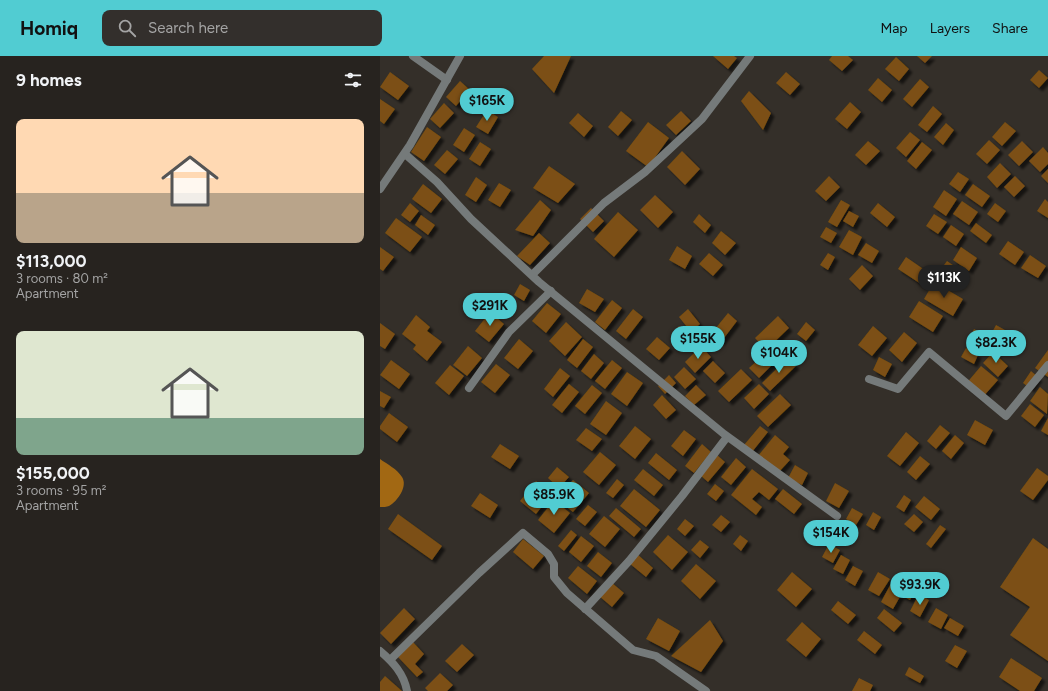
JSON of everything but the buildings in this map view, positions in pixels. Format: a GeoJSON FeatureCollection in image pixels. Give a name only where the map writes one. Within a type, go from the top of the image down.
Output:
{"type":"FeatureCollection","features":[{"type":"Feature","properties":{"kind":"street"},"geometry":{"type":"LineString","coordinates":[[413,56],[447,80]]}},
{"type":"Feature","properties":{"kind":"street"},"geometry":{"type":"LineString","coordinates":[[380,189],[405,154],[460,56]]}},
{"type":"Feature","properties":{"kind":"street"},"geometry":{"type":"LineString","coordinates":[[532,275],[604,203],[645,172],[702,119],[750,56]]}},
{"type":"Feature","properties":{"kind":"street"},"geometry":{"type":"LineString","coordinates":[[405,154],[437,182],[471,219],[550,291],[727,437],[836,516]]}},
{"type":"Feature","properties":{"kind":"street"},"geometry":{"type":"LineString","coordinates":[[469,388],[509,332],[550,291]]}},
{"type":"Feature","properties":{"kind":"street"},"geometry":{"type":"LineString","coordinates":[[869,379],[898,389],[929,352],[1006,416],[1048,365]]}},
{"type":"Feature","properties":{"kind":"street"},"geometry":{"type":"LineString","coordinates":[[585,609],[629,561],[682,496],[727,437]]}},
{"type":"Feature","properties":{"kind":"street"},"geometry":{"type":"LineString","coordinates":[[390,660],[479,573],[523,533],[548,554],[554,564],[554,577],[567,593],[585,609],[633,650],[656,656],[706,691]]}},
{"type":"Feature","properties":{"kind":"street"},"geometry":{"type":"LineString","coordinates":[[380,651],[390,660],[405,681],[407,691]]}},
{"type":"Feature","properties":{"kind":"shaded area"},"geometry":{"type":"Polygon","coordinates":[[[380,459],[392,467],[404,481],[403,489],[399,497],[396,501],[386,507],[380,507],[380,459]]]}}]}
